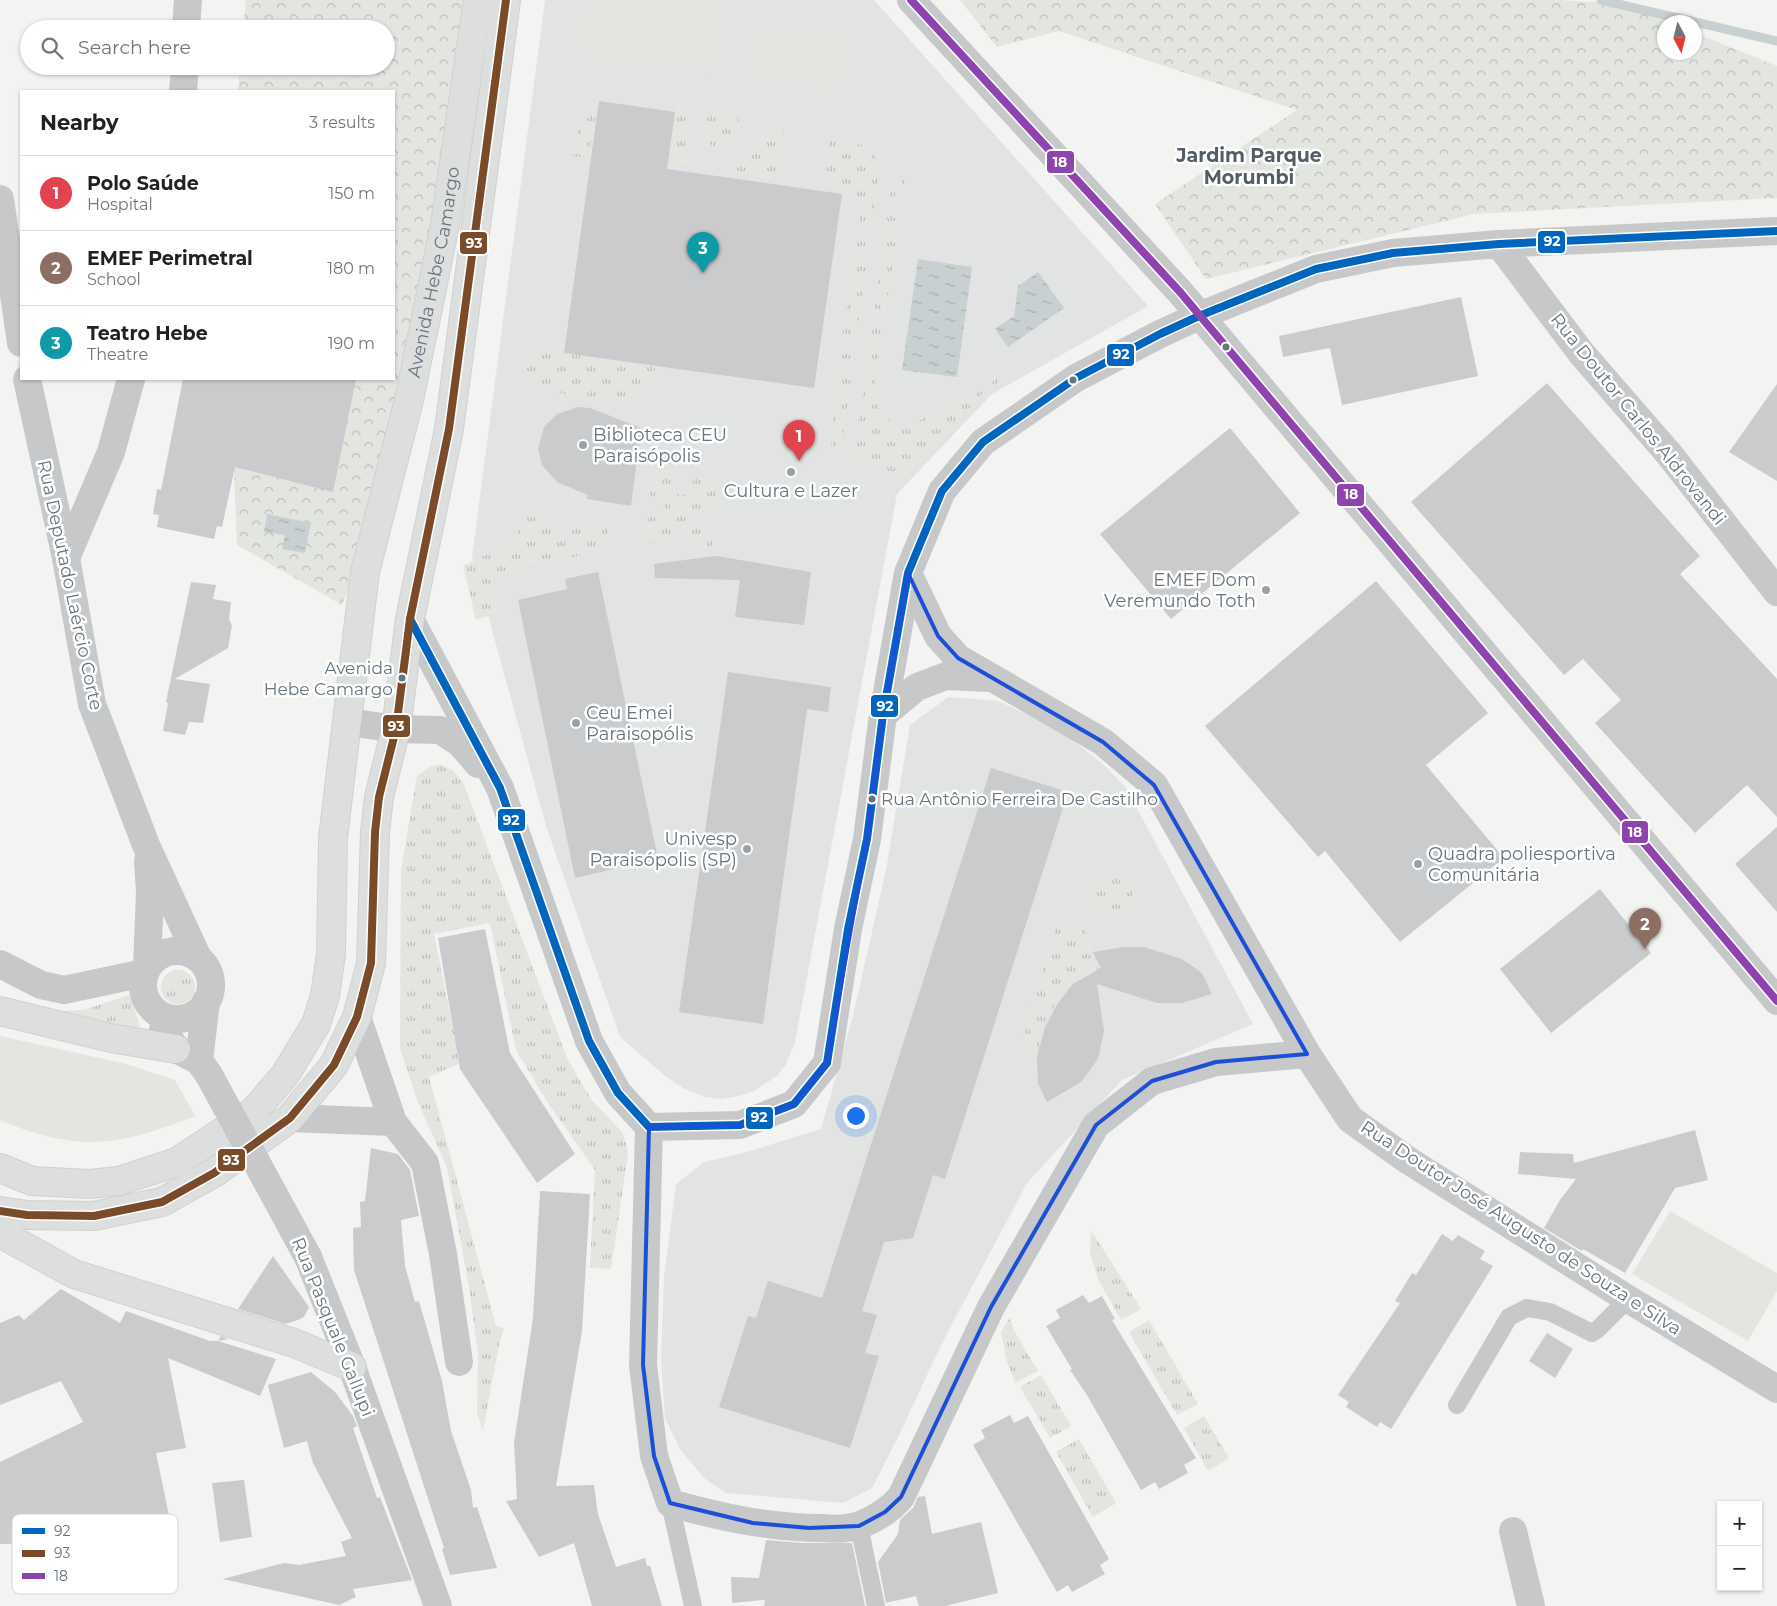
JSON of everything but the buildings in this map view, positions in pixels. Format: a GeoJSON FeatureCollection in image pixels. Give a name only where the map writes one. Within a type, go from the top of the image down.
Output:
{"type":"FeatureCollection","features":[{"type":"Feature","properties":{"kind":"main road","name":"Avenida Hebe Camargo"},"geometry":{"type":"LineString","coordinates":[[0,1168],[32,1181],[89,1184],[119,1181],[160,1169],[186,1157],[254,1111],[285,1075],[308,1038],[325,996],[331,954],[333,838],[365,572],[409,400],[445,225],[478,0]]}},
{"type":"Feature","properties":{"kind":"main road","name":"Avenida Hebe Camargo"},"geometry":{"type":"LineString","coordinates":[[0,1212],[27,1215],[94,1216],[162,1202],[214,1172],[290,1118],[334,1065],[357,1017],[371,963],[375,832],[379,797],[396,730],[410,619],[449,428],[506,0]]}},
{"type":"Feature","properties":{"kind":"main road"},"geometry":{"type":"LineString","coordinates":[[0,1011],[112,1038],[195,1061]]}},
{"type":"Feature","properties":{"kind":"main road"},"geometry":{"type":"LineString","coordinates":[[0,1233],[74,1274],[294,1343],[352,1367]]}},
{"type":"Feature","properties":{"kind":"street"},"geometry":{"type":"LineString","coordinates":[[187,20],[188,0]]}},
{"type":"Feature","properties":{"kind":"street"},"geometry":{"type":"LineString","coordinates":[[911,0],[1180,292],[1777,1002]]}},
{"type":"Feature","properties":{"kind":"street"},"geometry":{"type":"LineString","coordinates":[[183,90],[184,75]]}},
{"type":"Feature","properties":{"kind":"street"},"geometry":{"type":"LineString","coordinates":[[0,199],[20,336]]}},
{"type":"Feature","properties":{"kind":"street"},"geometry":{"type":"LineString","coordinates":[[649,1127],[740,1125],[794,1104],[827,1063],[848,928],[867,839],[883,715],[908,573],[942,491],[983,442],[1076,378],[1199,316],[1316,269],[1393,253],[1499,244],[1777,232]]}},
{"type":"Feature","properties":{"kind":"street","name":"Rua Doutor Carlos Aldrovandi"},"geometry":{"type":"LineString","coordinates":[[1499,244],[1582,354],[1669,454],[1777,592]]}},
{"type":"Feature","properties":{"kind":"street","name":"Rua Deputado Laércio Corte"},"geometry":{"type":"LineString","coordinates":[[27,380],[66,558],[92,704],[146,845],[198,958]]}},
{"type":"Feature","properties":{"kind":"street"},"geometry":{"type":"LineString","coordinates":[[66,558],[111,452],[131,380]]}},
{"type":"Feature","properties":{"kind":"street","name":"Rua Doutor José Augusto de Souza e Silva"},"geometry":{"type":"LineString","coordinates":[[908,573],[938,636],[958,658],[1102,742],[1154,785],[1307,1054],[1350,1119],[1409,1161],[1628,1299],[1777,1389]]}},
{"type":"Feature","properties":{"kind":"street"},"geometry":{"type":"LineString","coordinates":[[410,619],[500,788],[589,1041],[618,1093],[649,1127],[643,1366],[654,1456],[670,1503],[705,1513],[773,1526],[834,1528],[859,1526],[884,1512],[901,1498],[991,1307],[1096,1126],[1152,1081],[1216,1062],[1307,1054]]}},
{"type":"Feature","properties":{"kind":"street","name":"Rua Doutor José Augusto de Souza e Silva"},"geometry":{"type":"LineString","coordinates":[[883,715],[917,687],[946,676],[995,678]]}},
{"type":"Feature","properties":{"kind":"street"},"geometry":{"type":"LineString","coordinates":[[348,722],[396,730],[440,730],[460,743],[500,788]]}},
{"type":"Feature","properties":{"kind":"street","name":"Rua Deputado Laércio Corte"},"geometry":{"type":"LineString","coordinates":[[146,845],[150,894],[146,970]]}},
{"type":"Feature","properties":{"kind":"street"},"geometry":{"type":"LineString","coordinates":[[195,1061],[206,1001],[211,987],[210,976],[198,958],[188,952],[165,953],[155,958],[146,970],[143,989],[146,1001],[153,1010],[163,1016],[174,1019],[185,1018],[195,1014],[206,1001]]}},
{"type":"Feature","properties":{"kind":"street"},"geometry":{"type":"LineString","coordinates":[[0,964],[41,985],[64,990],[146,970]]}},
{"type":"Feature","properties":{"kind":"street","name":"Rua Pasquale Gallupi"},"geometry":{"type":"LineString","coordinates":[[153,1010],[195,1061],[308,1257],[352,1367],[438,1606]]}},
{"type":"Feature","properties":{"kind":"street"},"geometry":{"type":"LineString","coordinates":[[357,1017],[393,1122],[425,1163],[443,1254],[459,1362]]}},
{"type":"Feature","properties":{"kind":"street"},"geometry":{"type":"LineString","coordinates":[[290,1118],[393,1122]]}},
{"type":"Feature","properties":{"kind":"street"},"geometry":{"type":"LineString","coordinates":[[1513,1531],[1531,1606]]}},
{"type":"Feature","properties":{"kind":"lane"},"geometry":{"type":"LineString","coordinates":[[1457,1405],[1509,1317],[1527,1308],[1550,1312],[1592,1332],[1598,1329],[1628,1299]]}},
{"type":"Feature","properties":{"kind":"lane"},"geometry":{"type":"LineString","coordinates":[[670,1503],[693,1606]]}},
{"type":"Feature","properties":{"kind":"lane"},"geometry":{"type":"LineString","coordinates":[[859,1526],[876,1606]]}},
{"type":"Feature","properties":{"kind":"highlighted area"},"geometry":{"type":"Polygon","coordinates":[[[908,573],[938,636],[958,658],[1103,742],[1154,785],[1307,1054],[1216,1062],[1152,1081],[1096,1125],[991,1307],[901,1497],[885,1512],[859,1526],[809,1528],[753,1523],[670,1503],[654,1456],[643,1365],[649,1127],[740,1125],[794,1104],[827,1063],[867,839],[883,715],[908,573]]]}},
{"type":"Feature","properties":{"kind":"shaded area"},"geometry":{"type":"Polygon","coordinates":[[[545,0],[874,0],[1148,306],[992,394],[897,494],[795,1042],[785,1066],[777,1076],[754,1091],[739,1096],[721,1099],[705,1097],[683,1088],[664,1075],[620,1037],[546,826],[472,557],[545,0]]]}},
{"type":"Feature","properties":{"kind":"shaded area"},"geometry":{"type":"Polygon","coordinates":[[[948,697],[998,701],[1060,730],[1105,766],[1126,788],[1253,1024],[1122,1080],[1027,1183],[942,1343],[872,1488],[843,1503],[726,1493],[704,1478],[680,1449],[665,1418],[661,1360],[664,1277],[676,1184],[704,1162],[747,1152],[821,1129],[853,1016],[886,870],[910,725],[948,697]]]}},
{"type":"Feature","properties":{"kind":"green space"},"geometry":{"type":"Polygon","coordinates":[[[246,0],[463,0],[403,451],[342,605],[237,545],[230,380],[395,380],[395,90],[238,90],[239,75],[395,75],[395,20],[244,20],[246,0]]]}},
{"type":"Feature","properties":{"kind":"green space"},"geometry":{"type":"Polygon","coordinates":[[[586,0],[721,0],[710,73],[579,54],[586,0]]]}},
{"type":"Feature","properties":{"kind":"green space"},"geometry":{"type":"Polygon","coordinates":[[[960,0],[1559,0],[1624,4],[1657,18],[1657,60],[1702,60],[1702,36],[1777,66],[1777,198],[1474,214],[1206,279],[1155,204],[1297,110],[1059,31],[997,47],[960,0]]]}},
{"type":"Feature","properties":{"kind":"green space"},"geometry":{"type":"Polygon","coordinates":[[[754,22],[849,37],[840,91],[746,76],[754,22]]]}},
{"type":"Feature","properties":{"kind":"green space"},"geometry":{"type":"Polygon","coordinates":[[[597,103],[589,158],[568,155],[568,148],[597,103]]]}},
{"type":"Feature","properties":{"kind":"green space"},"geometry":{"type":"Polygon","coordinates":[[[676,104],[683,106],[686,112],[690,168],[669,165],[676,104]]]}},
{"type":"Feature","properties":{"kind":"green space"},"geometry":{"type":"Polygon","coordinates":[[[722,110],[735,116],[741,129],[735,142],[722,148],[709,142],[703,129],[709,116],[722,110]]]}},
{"type":"Feature","properties":{"kind":"green space"},"geometry":{"type":"Polygon","coordinates":[[[766,132],[784,133],[778,180],[744,176],[743,172],[733,170],[758,136],[766,132]]]}},
{"type":"Feature","properties":{"kind":"green space"},"geometry":{"type":"Polygon","coordinates":[[[829,141],[854,143],[868,148],[877,160],[879,169],[840,457],[834,457],[831,453],[836,380],[862,199],[844,196],[844,191],[825,188],[829,141]]]}},
{"type":"Feature","properties":{"kind":"green space"},"geometry":{"type":"Polygon","coordinates":[[[908,173],[912,174],[906,179],[904,186],[874,391],[877,406],[880,412],[890,421],[896,424],[911,425],[997,379],[999,382],[981,395],[906,475],[859,466],[854,464],[853,460],[891,187],[908,173]]]}},
{"type":"Feature","properties":{"kind":"green space"},"geometry":{"type":"Polygon","coordinates":[[[542,344],[563,348],[563,352],[655,366],[654,374],[663,375],[634,402],[621,405],[588,401],[545,388],[535,392],[520,391],[524,355],[540,357],[542,344]]]}},
{"type":"Feature","properties":{"kind":"green space"},"geometry":{"type":"Polygon","coordinates":[[[662,468],[672,471],[677,493],[680,496],[687,494],[692,482],[699,477],[708,479],[718,487],[721,502],[716,513],[707,515],[697,510],[689,515],[691,525],[706,528],[714,536],[713,544],[705,552],[694,550],[682,525],[678,522],[674,523],[665,542],[658,544],[646,539],[643,531],[645,522],[652,516],[663,515],[666,510],[662,501],[651,499],[649,490],[652,477],[662,468]]]}},
{"type":"Feature","properties":{"kind":"green space"},"geometry":{"type":"Polygon","coordinates":[[[519,515],[549,520],[583,555],[493,576],[501,612],[476,620],[463,566],[516,541],[519,515]]]}},
{"type":"Feature","properties":{"kind":"green space"},"geometry":{"type":"Polygon","coordinates":[[[562,521],[609,526],[604,551],[591,554],[562,521]]]}},
{"type":"Feature","properties":{"kind":"green space"},"geometry":{"type":"Polygon","coordinates":[[[440,765],[452,770],[463,782],[567,1058],[591,1099],[622,1132],[628,1154],[611,1269],[590,1267],[595,1170],[550,1106],[516,1050],[490,923],[434,934],[460,1063],[429,1077],[496,1326],[504,1328],[499,1345],[483,1431],[477,1413],[478,1355],[469,1287],[447,1167],[419,1105],[400,1049],[401,870],[417,776],[431,766],[440,765]]]}},
{"type":"Feature","properties":{"kind":"green space"},"geometry":{"type":"Polygon","coordinates":[[[1111,872],[1123,876],[1129,882],[1133,894],[1129,906],[1123,912],[1111,916],[1099,912],[1093,906],[1089,894],[1093,882],[1099,876],[1111,872]]]}},
{"type":"Feature","properties":{"kind":"green space"},"geometry":{"type":"Polygon","coordinates":[[[1070,923],[1083,926],[1093,948],[1089,951],[1100,971],[1088,978],[1085,972],[1057,1002],[1046,1023],[1035,1062],[1022,1044],[1026,1019],[1056,928],[1070,923]]]}},
{"type":"Feature","properties":{"kind":"green space"},"geometry":{"type":"Polygon","coordinates":[[[178,970],[185,971],[190,975],[194,980],[194,994],[190,999],[185,1003],[178,1004],[171,1003],[166,999],[162,994],[161,987],[162,980],[166,975],[171,971],[178,970]]]}},
{"type":"Feature","properties":{"kind":"green space"},"geometry":{"type":"Polygon","coordinates":[[[130,995],[140,1028],[100,1022],[60,1011],[83,1010],[130,995]]]}},
{"type":"Feature","properties":{"kind":"green space"},"geometry":{"type":"Polygon","coordinates":[[[0,1036],[126,1064],[175,1080],[195,1116],[143,1134],[99,1142],[55,1138],[2,1121],[0,1119],[0,1036]]]}},
{"type":"Feature","properties":{"kind":"green space"},"geometry":{"type":"Polygon","coordinates":[[[1670,1211],[1777,1273],[1777,1291],[1748,1341],[1632,1274],[1670,1211]]]}},
{"type":"Feature","properties":{"kind":"green space"},"geometry":{"type":"Polygon","coordinates":[[[1091,1230],[1141,1309],[1121,1320],[1099,1281],[1090,1254],[1091,1230]]]}},
{"type":"Feature","properties":{"kind":"green space"},"geometry":{"type":"Polygon","coordinates":[[[1010,1317],[1013,1329],[1038,1371],[1015,1383],[1007,1362],[1001,1332],[1010,1317]]]}},
{"type":"Feature","properties":{"kind":"green space"},"geometry":{"type":"Polygon","coordinates":[[[1149,1320],[1198,1404],[1177,1415],[1129,1332],[1149,1320]]]}},
{"type":"Feature","properties":{"kind":"green space"},"geometry":{"type":"Polygon","coordinates":[[[1041,1375],[1071,1426],[1050,1438],[1020,1387],[1041,1375]]]}},
{"type":"Feature","properties":{"kind":"green space"},"geometry":{"type":"Polygon","coordinates":[[[1204,1416],[1229,1458],[1208,1471],[1184,1428],[1204,1416]]]}},
{"type":"Feature","properties":{"kind":"green space"},"geometry":{"type":"Polygon","coordinates":[[[1079,1439],[1116,1503],[1093,1517],[1056,1452],[1079,1439]]]}},
{"type":"Feature","properties":{"kind":"water"},"geometry":{"type":"Polygon","coordinates":[[[918,259],[972,267],[957,377],[902,370],[918,259]]]}},
{"type":"Feature","properties":{"kind":"water"},"geometry":{"type":"Polygon","coordinates":[[[1038,272],[1064,308],[1008,347],[995,329],[1014,316],[1018,286],[1038,272]]]}},
{"type":"Feature","properties":{"kind":"water"},"geometry":{"type":"Polygon","coordinates":[[[267,514],[311,523],[305,553],[282,549],[285,535],[264,532],[267,514]]]}},
{"type":"Feature","properties":{"kind":"waterway"},"geometry":{"type":"LineString","coordinates":[[1601,0],[1777,41]]}},
{"type":"Feature","properties":{"kind":"transit line","name":"93"},"geometry":{"type":"LineString","coordinates":[[0,1211],[27,1215],[94,1216],[162,1202],[214,1173],[290,1118],[334,1065],[357,1017],[371,963],[375,832],[379,797],[396,729],[410,619],[449,429],[506,0]]}},
{"type":"Feature","properties":{"kind":"transit line","name":"18"},"geometry":{"type":"LineString","coordinates":[[911,0],[1180,292],[1777,1001]]}},
{"type":"Feature","properties":{"kind":"transit line","name":"92"},"geometry":{"type":"LineString","coordinates":[[410,619],[500,788],[589,1041],[618,1093],[649,1127],[740,1125],[794,1104],[827,1063],[848,929],[867,839],[883,715],[908,573],[942,491],[983,442],[1076,378],[1160,334],[1199,316],[1316,269],[1393,253],[1499,244],[1777,231]]}},
{"type":"Feature","properties":{"kind":"place","name":"Teatro Hebe"},"geometry":{"type":"Point","coordinates":[703,273]}},
{"type":"Feature","properties":{"kind":"place","name":"Biblioteca CEU Paraisópolis"},"geometry":{"type":"Point","coordinates":[583,445]}},
{"type":"Feature","properties":{"kind":"place","name":"Polo Saúde"},"geometry":{"type":"Point","coordinates":[799,461]}},
{"type":"Feature","properties":{"kind":"place","name":"Cultura e Lazer"},"geometry":{"type":"Point","coordinates":[791,472]}},
{"type":"Feature","properties":{"kind":"place","name":"EMEF Dom Veremundo Toth"},"geometry":{"type":"Point","coordinates":[1266,590]}},
{"type":"Feature","properties":{"kind":"place","name":"Avenida Hebe Camargo"},"geometry":{"type":"Point","coordinates":[402,678]}},
{"type":"Feature","properties":{"kind":"place","name":"Ceu Emei Paraisopólis"},"geometry":{"type":"Point","coordinates":[576,723]}},
{"type":"Feature","properties":{"kind":"place","name":"Rua Antônio Ferreira De Castilho"},"geometry":{"type":"Point","coordinates":[872,799]}},
{"type":"Feature","properties":{"kind":"place","name":"Univesp Paraisópolis (SP)"},"geometry":{"type":"Point","coordinates":[747,849]}},
{"type":"Feature","properties":{"kind":"place","name":"Quadra poliesportiva Comunitária"},"geometry":{"type":"Point","coordinates":[1418,864]}},
{"type":"Feature","properties":{"kind":"place","name":"EMEF Perimetral"},"geometry":{"type":"Point","coordinates":[1645,949]}},
{"type":"Feature","properties":{"kind":"district","name":"Jardim Parque Morumbi"},"geometry":{"type":"Point","coordinates":[1249,166]}}]}
